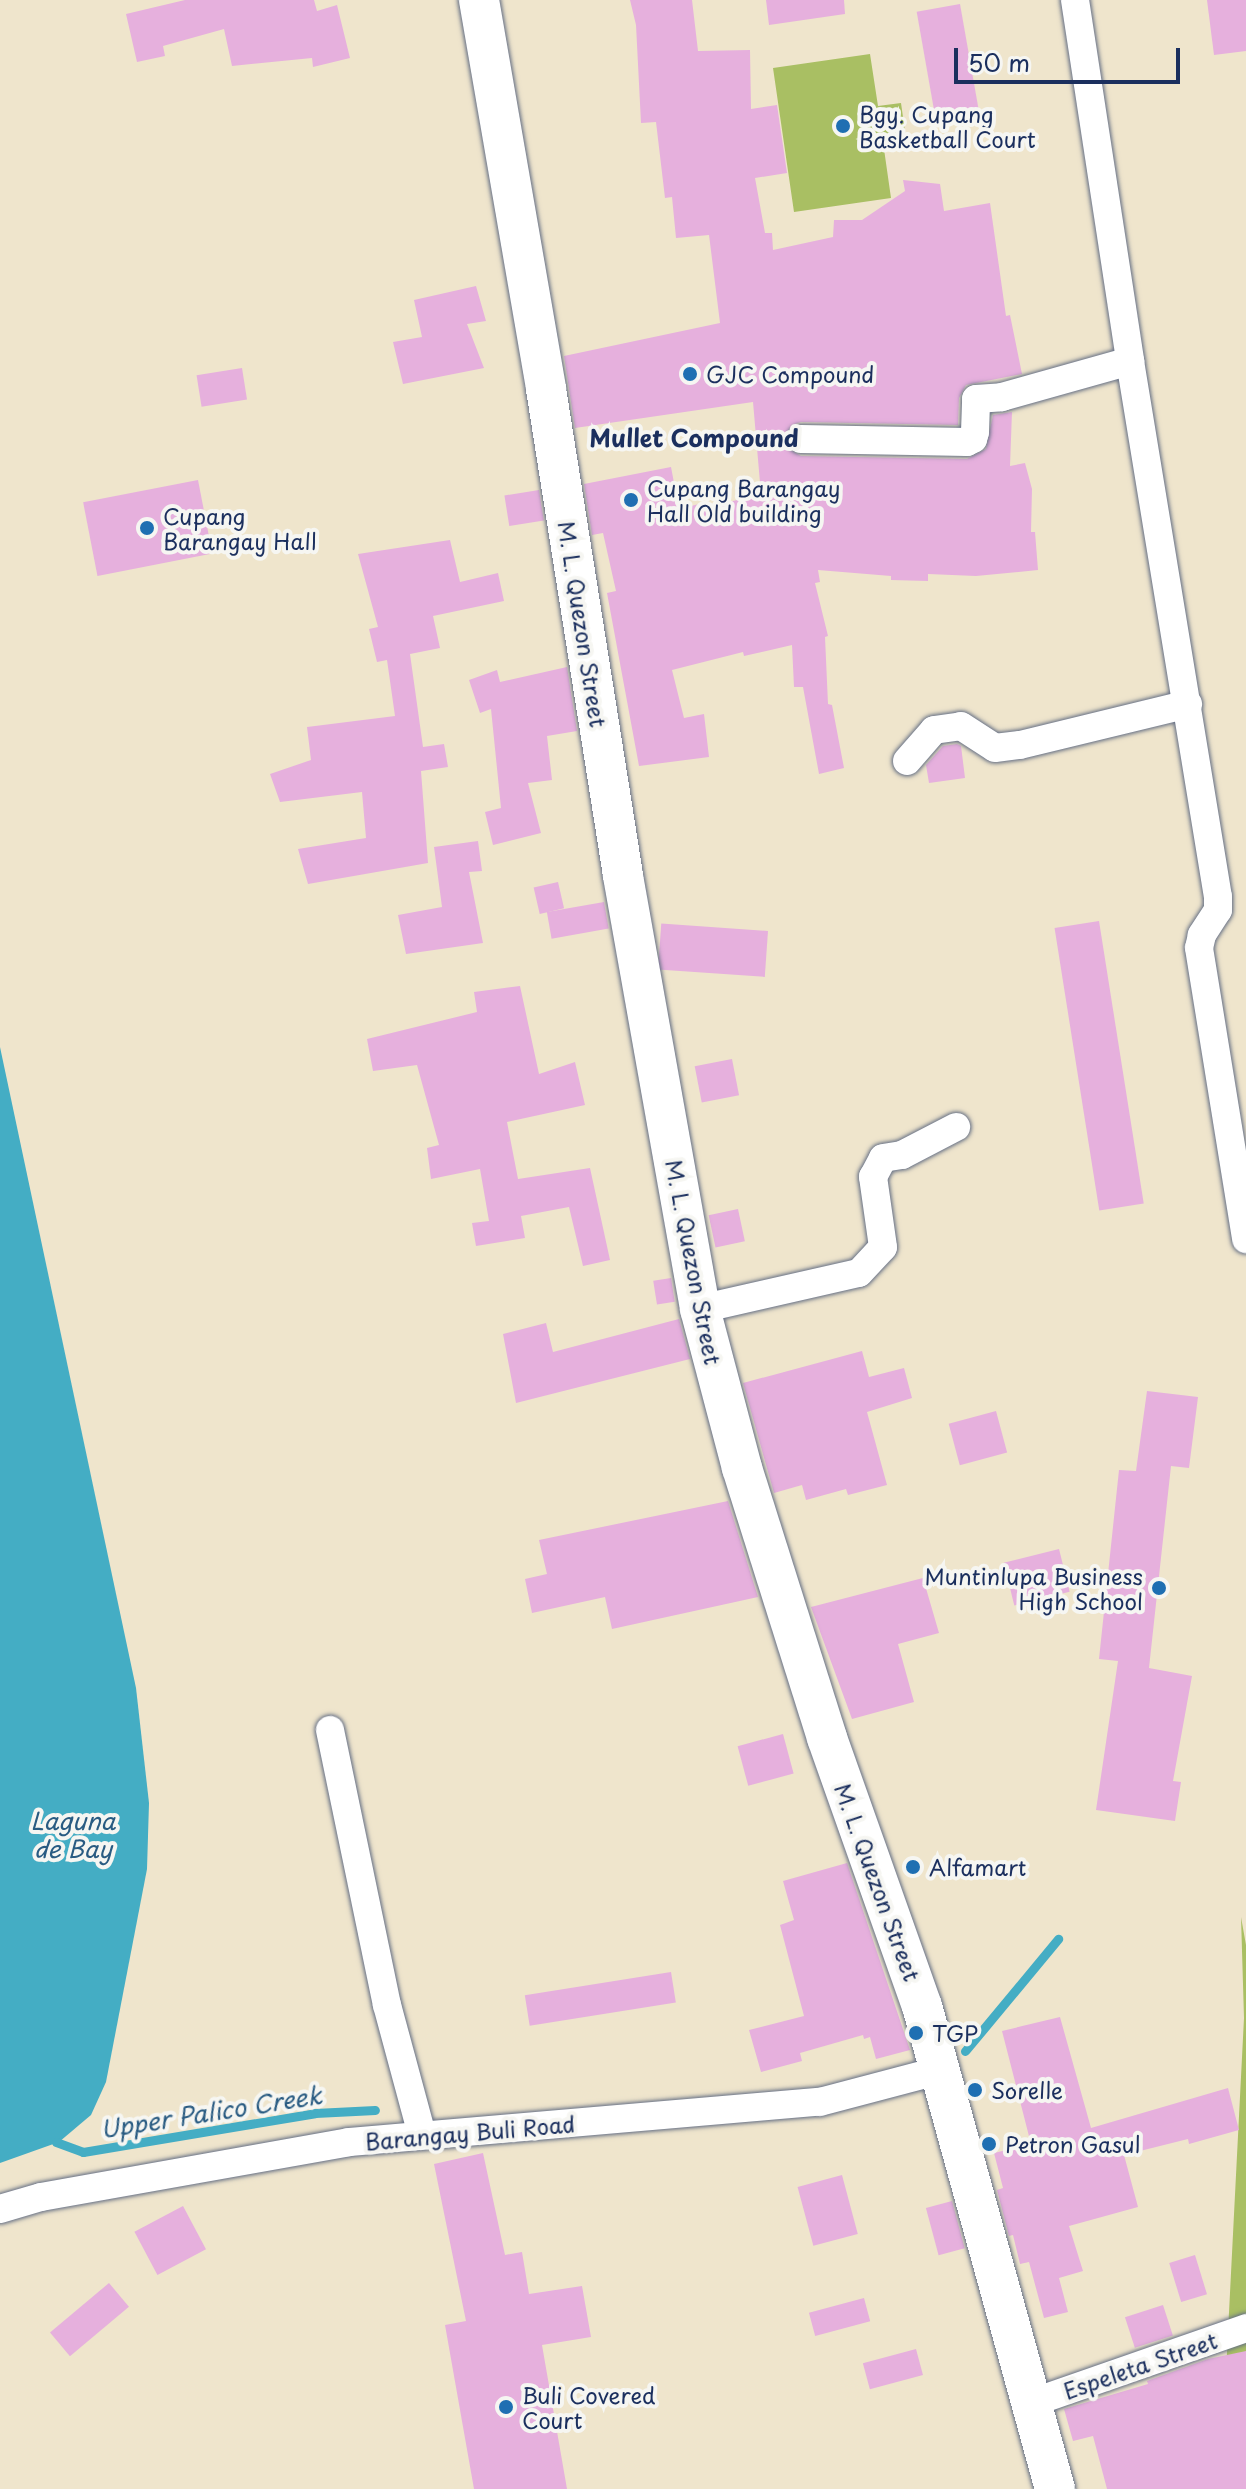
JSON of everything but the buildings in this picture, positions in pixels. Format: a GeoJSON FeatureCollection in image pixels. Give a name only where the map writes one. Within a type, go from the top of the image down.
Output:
{"type":"FeatureCollection","features":[{"type":"Feature","properties":{"kind":"main road","name":"M. L. Quezon Street"},"geometry":{"type":"LineString","coordinates":[[479,0],[550,408],[623,876],[700,1309],[742,1468],[818,1708],[941,2070],[1034,2402],[1055,2489]]}},
{"type":"Feature","properties":{"kind":"street"},"geometry":{"type":"LineString","coordinates":[[1075,0],[1130,361],[1218,897],[1218,910],[1202,935],[1199,948],[1246,1239]]}},
{"type":"Feature","properties":{"kind":"street"},"geometry":{"type":"LineString","coordinates":[[801,439],[967,442],[973,439],[975,432],[976,399],[1002,397],[1130,361]]}},
{"type":"Feature","properties":{"kind":"street"},"geometry":{"type":"LineString","coordinates":[[907,761],[934,730],[961,726],[995,748],[1188,704]]}},
{"type":"Feature","properties":{"kind":"street"},"geometry":{"type":"LineString","coordinates":[[700,1309],[859,1273],[883,1247],[873,1177],[883,1158],[902,1155],[956,1127]]}},
{"type":"Feature","properties":{"kind":"street"},"geometry":{"type":"LineString","coordinates":[[330,1730],[390,2019],[422,2135]]}},
{"type":"Feature","properties":{"kind":"street","name":"Barangay Buli Road"},"geometry":{"type":"LineString","coordinates":[[0,2209],[41,2197],[349,2142],[820,2102],[941,2070]]}},
{"type":"Feature","properties":{"kind":"street","name":"Espeleta Street"},"geometry":{"type":"LineString","coordinates":[[1034,2402],[1246,2328]]}},
{"type":"Feature","properties":{"kind":"green space","name":"Bgy. Cupang Basketball Court"},"geometry":{"type":"Polygon","coordinates":[[[870,54],[878,106],[901,103],[907,145],[884,149],[891,198],[794,212],[773,68],[870,54]]]}},
{"type":"Feature","properties":{"kind":"green space"},"geometry":{"type":"Polygon","coordinates":[[[1241,1917],[1246,1945],[1246,2489],[1220,2489],[1244,2018],[1241,1917]]]}},
{"type":"Feature","properties":{"kind":"water","name":"Laguna de Bay"},"geometry":{"type":"Polygon","coordinates":[[[0,1047],[136,1688],[149,1803],[147,1869],[106,2082],[91,2115],[59,2142],[0,2163],[0,1047]]]}},
{"type":"Feature","properties":{"kind":"waterway","name":"Upper Palico Creek"},"geometry":{"type":"LineString","coordinates":[[965,2051],[1058,1939]]}},
{"type":"Feature","properties":{"kind":"waterway","name":"Upper Palico Creek"},"geometry":{"type":"LineString","coordinates":[[56,2142],[83,2152],[315,2113],[375,2110]]}},
{"type":"Feature","properties":{"kind":"place","name":"Bgy. Cupang Basketball Court"},"geometry":{"type":"Point","coordinates":[843,126]}},
{"type":"Feature","properties":{"kind":"place","name":"GJC Compound"},"geometry":{"type":"Point","coordinates":[690,374]}},
{"type":"Feature","properties":{"kind":"place","name":"Cupang Barangay Hall Old building"},"geometry":{"type":"Point","coordinates":[631,500]}},
{"type":"Feature","properties":{"kind":"place","name":"Cupang Barangay Hall"},"geometry":{"type":"Point","coordinates":[147,528]}},
{"type":"Feature","properties":{"kind":"place","name":"Muntinlupa Business High School"},"geometry":{"type":"Point","coordinates":[1159,1588]}},
{"type":"Feature","properties":{"kind":"place","name":"Alfamart"},"geometry":{"type":"Point","coordinates":[913,1867]}},
{"type":"Feature","properties":{"kind":"place","name":"TGP"},"geometry":{"type":"Point","coordinates":[916,2033]}},
{"type":"Feature","properties":{"kind":"place","name":"Sorelle"},"geometry":{"type":"Point","coordinates":[975,2090]}},
{"type":"Feature","properties":{"kind":"place","name":"Petron Gasul"},"geometry":{"type":"Point","coordinates":[989,2144]}},
{"type":"Feature","properties":{"kind":"place","name":"Buli Covered Court"},"geometry":{"type":"Point","coordinates":[506,2407]}},
{"type":"Feature","properties":{"kind":"district","name":"Mullet Compound"},"geometry":{"type":"Point","coordinates":[694,438]}}]}
